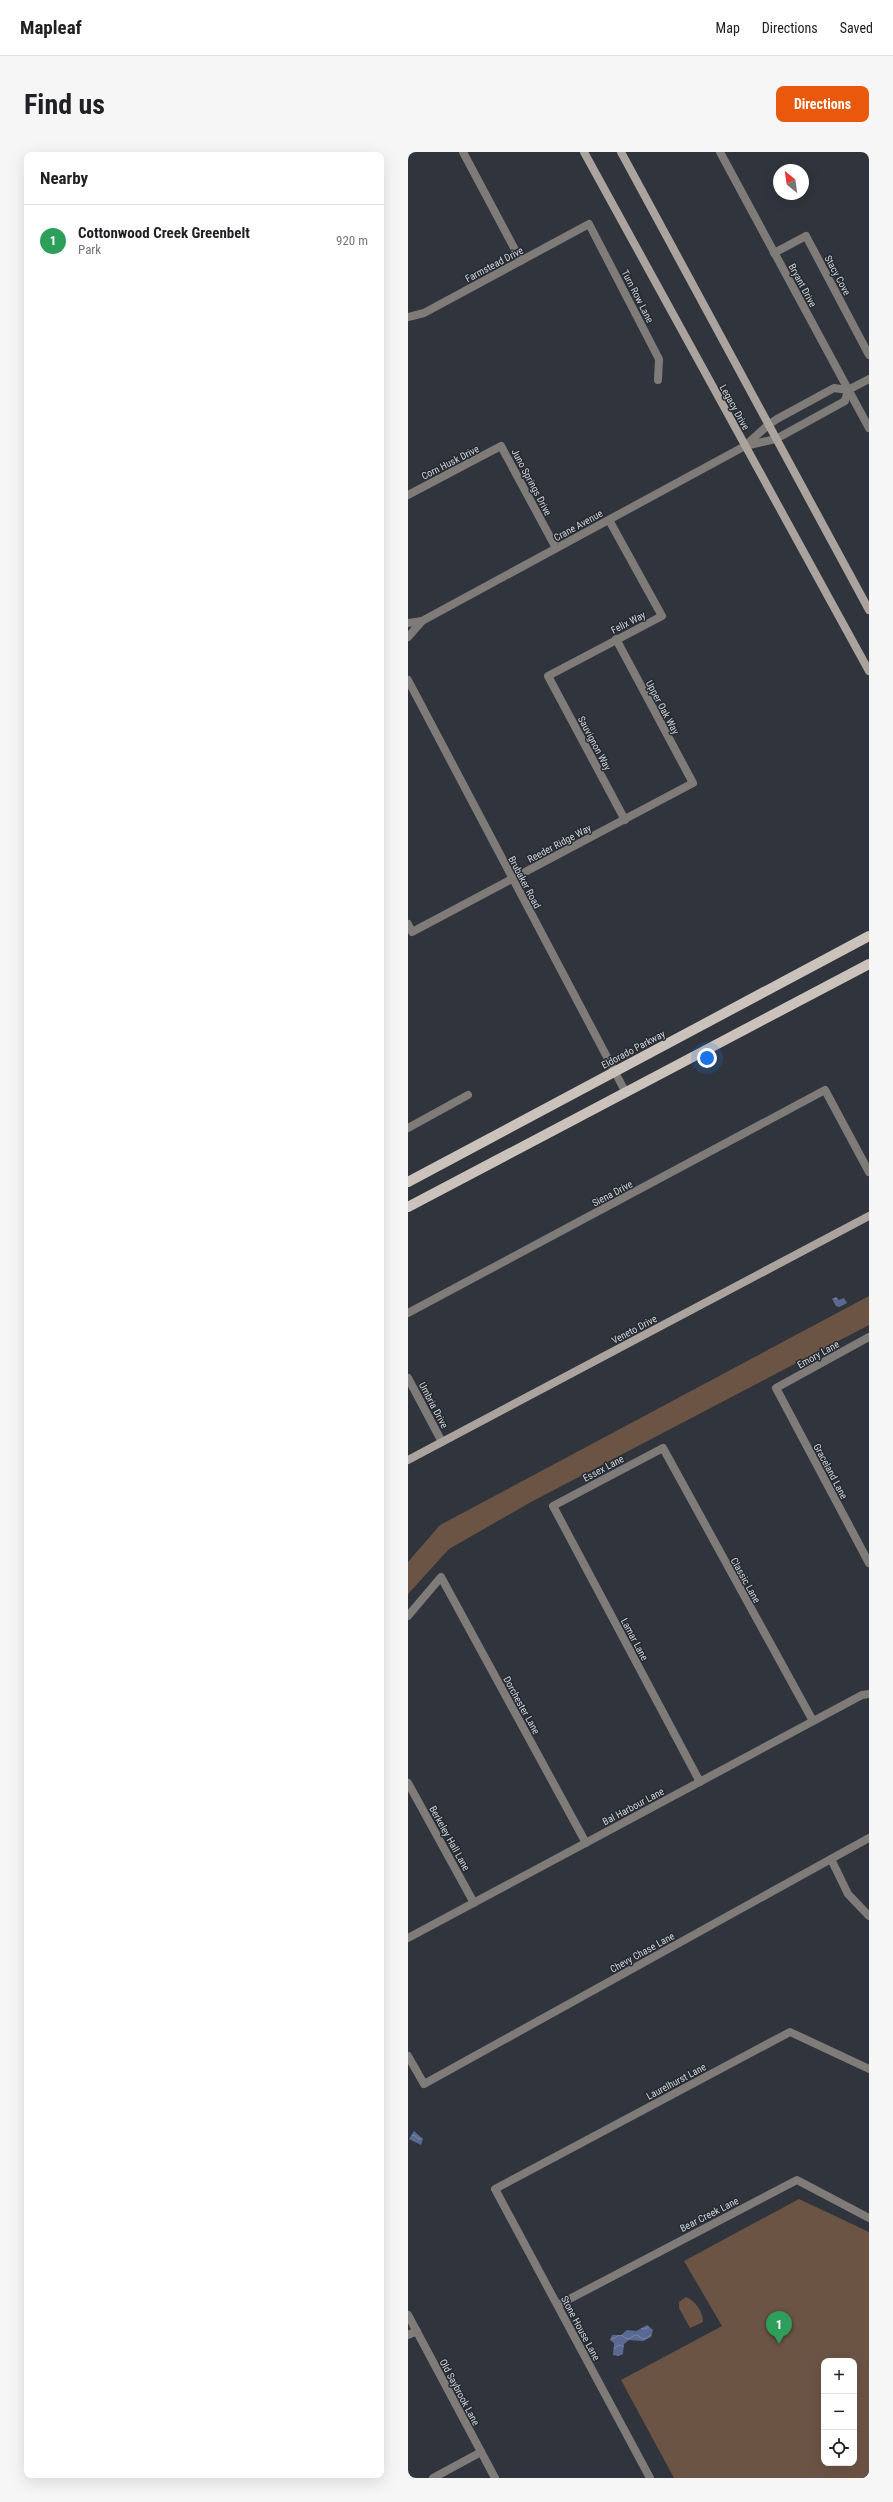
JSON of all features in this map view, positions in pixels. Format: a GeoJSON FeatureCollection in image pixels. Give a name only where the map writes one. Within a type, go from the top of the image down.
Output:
{"type":"FeatureCollection","features":[{"type":"Feature","properties":{"kind":"main road","name":"Legacy Drive"},"geometry":{"type":"LineString","coordinates":[[584,152],[869,671]]}},
{"type":"Feature","properties":{"kind":"main road","name":"Legacy Drive"},"geometry":{"type":"LineString","coordinates":[[621,152],[869,610]]}},
{"type":"Feature","properties":{"kind":"main road","name":"Eldorado Parkway"},"geometry":{"type":"LineString","coordinates":[[408,1182],[869,936]]}},
{"type":"Feature","properties":{"kind":"main road"},"geometry":{"type":"LineString","coordinates":[[408,1207],[869,964]]}},
{"type":"Feature","properties":{"kind":"main road","name":"Veneto Drive"},"geometry":{"type":"LineString","coordinates":[[408,1460],[869,1216]]}},
{"type":"Feature","properties":{"kind":"street"},"geometry":{"type":"LineString","coordinates":[[462,152],[521,261]]}},
{"type":"Feature","properties":{"kind":"street","name":"Bryant Drive"},"geometry":{"type":"LineString","coordinates":[[720,152],[869,428]]}},
{"type":"Feature","properties":{"kind":"street","name":"Farmstead Drive"},"geometry":{"type":"LineString","coordinates":[[408,317],[424,313],[589,224]]}},
{"type":"Feature","properties":{"kind":"street","name":"Turn Row Lane"},"geometry":{"type":"LineString","coordinates":[[589,224],[659,359],[658,380]]}},
{"type":"Feature","properties":{"kind":"street","name":"Stacy Cove"},"geometry":{"type":"LineString","coordinates":[[774,253],[806,236],[869,355]]}},
{"type":"Feature","properties":{"kind":"street"},"geometry":{"type":"LineString","coordinates":[[848,390],[869,379]]}},
{"type":"Feature","properties":{"kind":"street","name":"Crane Avenue"},"geometry":{"type":"LineString","coordinates":[[408,637],[422,621],[745,446],[768,424],[834,388],[848,390],[845,401],[776,439],[745,446]]}},
{"type":"Feature","properties":{"kind":"street","name":"Corn Husk Drive"},"geometry":{"type":"LineString","coordinates":[[408,495],[501,446]]}},
{"type":"Feature","properties":{"kind":"street","name":"Juno Springs Drive"},"geometry":{"type":"LineString","coordinates":[[501,446],[556,548]]}},
{"type":"Feature","properties":{"kind":"street","name":"Felix Way"},"geometry":{"type":"LineString","coordinates":[[548,676],[662,616],[609,520]]}},
{"type":"Feature","properties":{"kind":"street","name":"Crane Avenue"},"geometry":{"type":"LineString","coordinates":[[408,623],[422,621]]}},
{"type":"Feature","properties":{"kind":"street","name":"Upper Oak Way"},"geometry":{"type":"LineString","coordinates":[[616,639],[693,784]]}},
{"type":"Feature","properties":{"kind":"street","name":"Sauvignon Way"},"geometry":{"type":"LineString","coordinates":[[548,676],[625,820]]}},
{"type":"Feature","properties":{"kind":"street","name":"Brubaker Road"},"geometry":{"type":"LineString","coordinates":[[408,680],[512,880],[626,1093]]}},
{"type":"Feature","properties":{"kind":"street","name":"Reeder Ridge Way"},"geometry":{"type":"LineString","coordinates":[[410,928],[512,880],[693,784]]}},
{"type":"Feature","properties":{"kind":"street","name":"Siena Drive"},"geometry":{"type":"LineString","coordinates":[[408,1313],[825,1090],[869,1172]]}},
{"type":"Feature","properties":{"kind":"street"},"geometry":{"type":"LineString","coordinates":[[408,1128],[468,1095]]}},
{"type":"Feature","properties":{"kind":"street","name":"Emory Lane"},"geometry":{"type":"LineString","coordinates":[[776,1388],[869,1337]]}},
{"type":"Feature","properties":{"kind":"street","name":"Umbria Drive"},"geometry":{"type":"LineString","coordinates":[[408,1378],[442,1442]]}},
{"type":"Feature","properties":{"kind":"street","name":"Graceland Lane"},"geometry":{"type":"LineString","coordinates":[[776,1388],[869,1563]]}},
{"type":"Feature","properties":{"kind":"street","name":"Essex Lane"},"geometry":{"type":"LineString","coordinates":[[553,1506],[662,1448]]}},
{"type":"Feature","properties":{"kind":"street","name":"Classic Lane"},"geometry":{"type":"LineString","coordinates":[[662,1448],[813,1721]]}},
{"type":"Feature","properties":{"kind":"street","name":"Lamar Lane"},"geometry":{"type":"LineString","coordinates":[[553,1506],[700,1782]]}},
{"type":"Feature","properties":{"kind":"street","name":"Dorchester Lane"},"geometry":{"type":"LineString","coordinates":[[408,1616],[441,1577],[586,1843]]}},
{"type":"Feature","properties":{"kind":"street","name":"Bal Harbour Lane"},"geometry":{"type":"LineString","coordinates":[[408,1938],[862,1695],[869,1694]]}},
{"type":"Feature","properties":{"kind":"street","name":"Berkeley Hall Lane"},"geometry":{"type":"LineString","coordinates":[[408,1783],[474,1903]]}},
{"type":"Feature","properties":{"kind":"street","name":"Chevy Chase Lane"},"geometry":{"type":"LineString","coordinates":[[408,2056],[424,2084],[869,1838]]}},
{"type":"Feature","properties":{"kind":"street"},"geometry":{"type":"LineString","coordinates":[[831,1859],[848,1894],[869,1916]]}},
{"type":"Feature","properties":{"kind":"street","name":"Laurelhurst Lane"},"geometry":{"type":"LineString","coordinates":[[495,2189],[790,2032],[869,2069]]}},
{"type":"Feature","properties":{"kind":"street","name":"Bear Creek Lane"},"geometry":{"type":"LineString","coordinates":[[558,2304],[798,2180],[869,2218]]}},
{"type":"Feature","properties":{"kind":"street","name":"Stone House Lane"},"geometry":{"type":"LineString","coordinates":[[495,2189],[650,2478]]}},
{"type":"Feature","properties":{"kind":"street","name":"Old Saybrook Lane"},"geometry":{"type":"LineString","coordinates":[[408,2315],[495,2478]]}},
{"type":"Feature","properties":{"kind":"street"},"geometry":{"type":"LineString","coordinates":[[408,2335],[417,2331]]}},
{"type":"Feature","properties":{"kind":"street"},"geometry":{"type":"LineString","coordinates":[[433,2478],[481,2452]]}},
{"type":"Feature","properties":{"kind":"shaded area"},"geometry":{"type":"Polygon","coordinates":[[[869,1296],[869,1325],[531,1502],[449,1549],[408,1594],[408,1562],[440,1525],[869,1296]]]}},
{"type":"Feature","properties":{"kind":"shaded area"},"geometry":{"type":"Polygon","coordinates":[[[799,2199],[869,2232],[869,2478],[674,2478],[621,2380],[722,2326],[684,2261],[799,2199]]]}},
{"type":"Feature","properties":{"kind":"shaded area"},"geometry":{"type":"Polygon","coordinates":[[[686,2297],[698,2307],[703,2318],[703,2322],[690,2328],[679,2308],[679,2302],[686,2297]]]}},
{"type":"Feature","properties":{"kind":"water"},"geometry":{"type":"Polygon","coordinates":[[[836,1297],[839,1300],[844,1298],[847,1303],[839,1307],[836,1306],[832,1299],[836,1297]]]}},
{"type":"Feature","properties":{"kind":"water"},"geometry":{"type":"Polygon","coordinates":[[[414,2131],[423,2139],[421,2145],[409,2139],[414,2131]]]}},
{"type":"Feature","properties":{"kind":"water"},"geometry":{"type":"Polygon","coordinates":[[[647,2325],[653,2330],[651,2337],[643,2341],[629,2340],[624,2344],[623,2354],[618,2356],[613,2355],[614,2343],[610,2340],[612,2335],[621,2335],[627,2330],[636,2331],[647,2325]]]}},
{"type":"Feature","properties":{"kind":"place","name":"Cottonwood Creek Greenbelt"},"geometry":{"type":"Point","coordinates":[779,2344]}}]}
